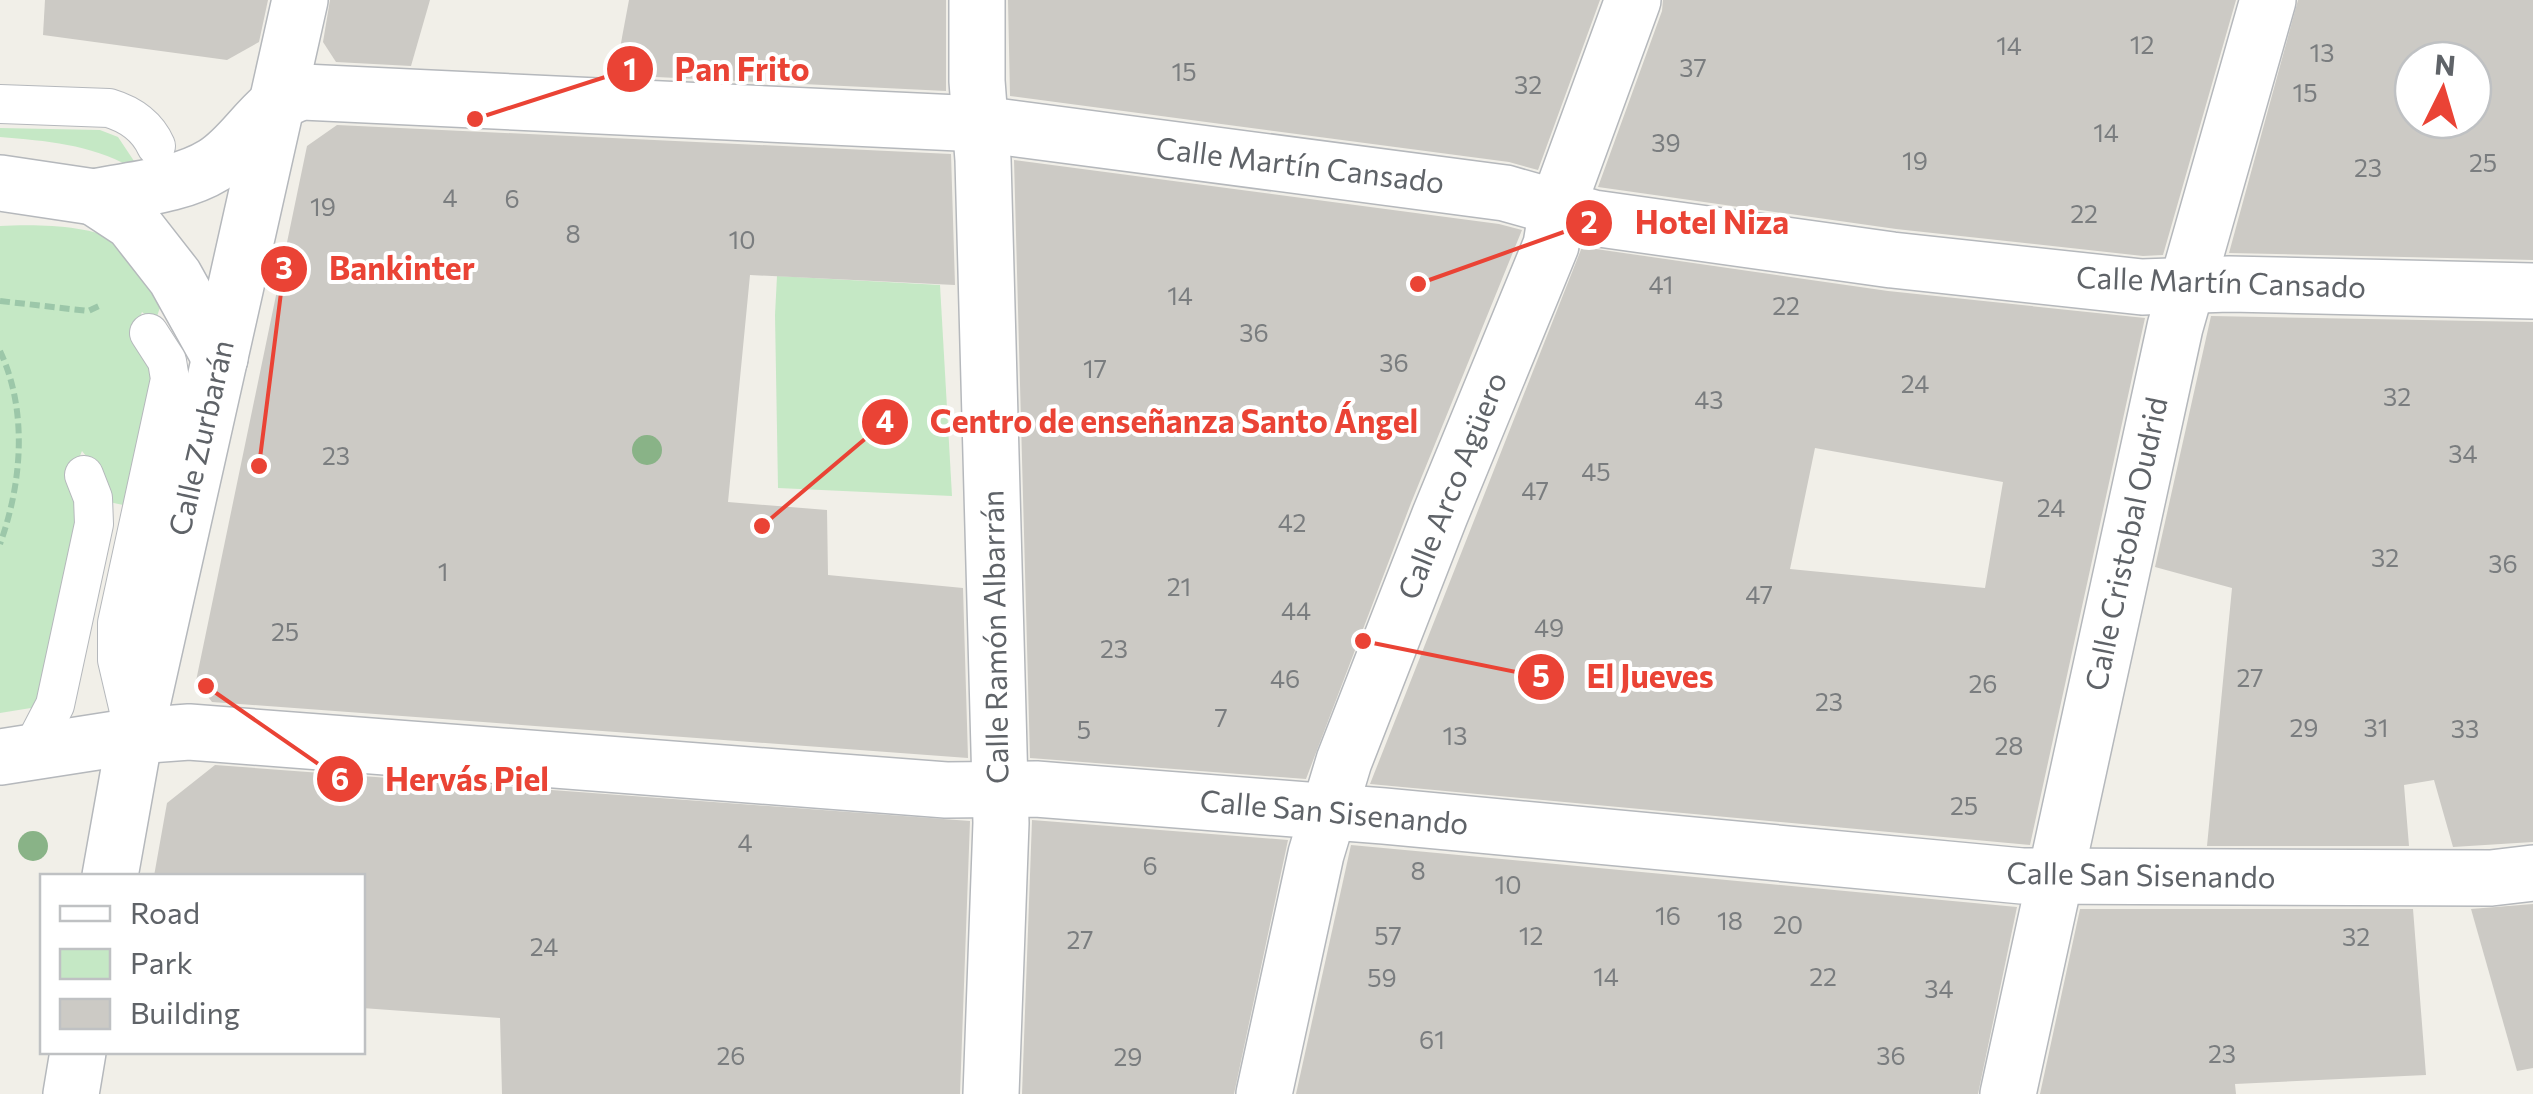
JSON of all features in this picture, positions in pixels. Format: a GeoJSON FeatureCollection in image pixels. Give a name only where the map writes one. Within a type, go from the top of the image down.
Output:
{"type":"FeatureCollection","features":[{"type":"Feature","properties":{"kind":"street","name":"Calle Zurbarán"},"geometry":{"type":"LineString","coordinates":[[110,874],[135,736],[300,0]]}},
{"type":"Feature","properties":{"kind":"street","name":"Calle Ramón Albarrán"},"geometry":{"type":"LineString","coordinates":[[977,0],[1000,789],[991,1094]]}},
{"type":"Feature","properties":{"kind":"street","name":"Calle Arco Agüero"},"geometry":{"type":"LineString","coordinates":[[1264,1094],[1308,888],[1344,761],[1551,244],[1557,208],[1633,0]]}},
{"type":"Feature","properties":{"kind":"street","name":"Calle Cristobal Oudrid"},"geometry":{"type":"LineString","coordinates":[[2008,1094],[2175,327],[2268,0]]}},
{"type":"Feature","properties":{"kind":"street","name":"Calle Martín Cansado"},"geometry":{"type":"LineString","coordinates":[[278,102],[303,92],[980,124],[1504,192],[1593,218],[1892,260],[2142,287],[2533,291]]}},
{"type":"Feature","properties":{"kind":"street"},"geometry":{"type":"LineString","coordinates":[[0,183],[94,196],[164,183],[214,165],[278,102]]}},
{"type":"Feature","properties":{"kind":"street"},"geometry":{"type":"LineString","coordinates":[[94,196],[132,222],[176,277],[220,358]]}},
{"type":"Feature","properties":{"kind":"street","name":"Calle San Sisenando"},"geometry":{"type":"LineString","coordinates":[[15,754],[189,732],[946,790],[1036,789],[1330,812],[2055,878],[2491,878],[2533,873]]}},
{"type":"Feature","properties":{"kind":"street"},"geometry":{"type":"LineString","coordinates":[[71,1094],[78,1054]]}},
{"type":"Feature","properties":{"kind":"lane"},"geometry":{"type":"LineString","coordinates":[[0,104],[109,108],[125,113],[153,138],[156,146]]}},
{"type":"Feature","properties":{"kind":"lane"},"geometry":{"type":"LineString","coordinates":[[135,736],[115,643],[169,397],[167,361],[149,334]]}},
{"type":"Feature","properties":{"kind":"lane"},"geometry":{"type":"LineString","coordinates":[[15,754],[55,705],[94,524],[93,498],[84,475]]}},
{"type":"Feature","properties":{"kind":"path"},"geometry":{"type":"LineString","coordinates":[[0,301],[88,310]]}},
{"type":"Feature","properties":{"kind":"path"},"geometry":{"type":"LineString","coordinates":[[0,350],[11,374],[20,442],[14,506],[0,544]]}},
{"type":"Feature","properties":{"kind":"green space"},"geometry":{"type":"Polygon","coordinates":[[[0,128],[100,130],[118,137],[136,164],[131,167],[67,145],[0,137],[0,128]]]}},
{"type":"Feature","properties":{"kind":"green space"},"geometry":{"type":"Polygon","coordinates":[[[0,226],[61,226],[106,236],[130,254],[164,296],[155,322],[142,312],[132,335],[154,369],[128,506],[109,502],[97,469],[82,451],[69,481],[79,509],[37,707],[0,713],[0,226]]]}},
{"type":"Feature","properties":{"kind":"green space"},"geometry":{"type":"Polygon","coordinates":[[[777,276],[940,285],[952,496],[778,488],[777,276]]]}},
{"type":"Feature","properties":{"kind":"building"},"geometry":{"type":"Polygon","coordinates":[[[45,0],[268,0],[259,42],[227,60],[43,35],[45,0]]]}},
{"type":"Feature","properties":{"kind":"building"},"geometry":{"type":"Polygon","coordinates":[[[330,0],[430,0],[411,66],[336,62],[323,42],[330,0]]]}},
{"type":"Feature","properties":{"kind":"building"},"geometry":{"type":"Polygon","coordinates":[[[629,0],[946,0],[946,91],[615,75],[629,0]]]}},
{"type":"Feature","properties":{"kind":"building"},"geometry":{"type":"Polygon","coordinates":[[[1008,0],[1600,0],[1538,170],[1509,162],[1010,96],[1008,0]]]}},
{"type":"Feature","properties":{"kind":"building"},"geometry":{"type":"Polygon","coordinates":[[[1663,0],[2236,0],[2163,255],[2143,256],[1896,229],[1598,187],[1663,0]]]}},
{"type":"Feature","properties":{"kind":"building"},"geometry":{"type":"Polygon","coordinates":[[[2298,0],[2533,0],[2533,260],[2229,253],[2298,0]]]}},
{"type":"Feature","properties":{"kind":"building"},"geometry":{"type":"Polygon","coordinates":[[[337,125],[951,154],[955,285],[750,275],[728,502],[827,510],[828,575],[963,588],[968,758],[212,702],[196,681],[307,146],[337,125]]]}},
{"type":"Feature","properties":{"kind":"building"},"geometry":{"type":"Polygon","coordinates":[[[1014,160],[1522,230],[1411,503],[1306,779],[1030,758],[1014,160]]]}},
{"type":"Feature","properties":{"kind":"building"},"geometry":{"type":"Polygon","coordinates":[[[1582,247],[1888,291],[2145,318],[2030,845],[1370,784],[1582,247]],[[1815,448],[1790,569],[1985,588],[2003,482],[1815,448]]]}},
{"type":"Feature","properties":{"kind":"building"},"geometry":{"type":"Polygon","coordinates":[[[2211,316],[2533,322],[2533,842],[2453,847],[2434,780],[2404,785],[2409,846],[2207,846],[2232,588],[2155,567],[2211,316]]]}},
{"type":"Feature","properties":{"kind":"building"},"geometry":{"type":"Polygon","coordinates":[[[215,765],[970,821],[960,1094],[502,1094],[500,1018],[365,1008],[365,874],[154,874],[167,803],[215,765]]]}},
{"type":"Feature","properties":{"kind":"building"},"geometry":{"type":"Polygon","coordinates":[[[1032,820],[1288,840],[1234,1094],[1022,1094],[1032,820]]]}},
{"type":"Feature","properties":{"kind":"building"},"geometry":{"type":"Polygon","coordinates":[[[1351,845],[2017,907],[1978,1094],[1296,1094],[1351,845]]]}},
{"type":"Feature","properties":{"kind":"building"},"geometry":{"type":"Polygon","coordinates":[[[2533,904],[2533,1068],[2517,1071],[2471,909],[2533,904]]]}},
{"type":"Feature","properties":{"kind":"building"},"geometry":{"type":"Polygon","coordinates":[[[2080,909],[2413,909],[2426,1075],[2235,1084],[2236,1094],[2040,1094],[2080,909]]]}},
{"type":"Feature","properties":{"kind":"place","name":"Pan Frito"},"geometry":{"type":"Point","coordinates":[475,119]}},
{"type":"Feature","properties":{"kind":"place","name":"Hotel Niza"},"geometry":{"type":"Point","coordinates":[1418,284]}},
{"type":"Feature","properties":{"kind":"place","name":"Bankinter"},"geometry":{"type":"Point","coordinates":[259,466]}},
{"type":"Feature","properties":{"kind":"place","name":"Centro de enseñanza Santo Ángel"},"geometry":{"type":"Point","coordinates":[762,526]}},
{"type":"Feature","properties":{"kind":"place","name":"El Jueves"},"geometry":{"type":"Point","coordinates":[1363,641]}},
{"type":"Feature","properties":{"kind":"place","name":"Hervás Piel"},"geometry":{"type":"Point","coordinates":[206,686]}}]}
